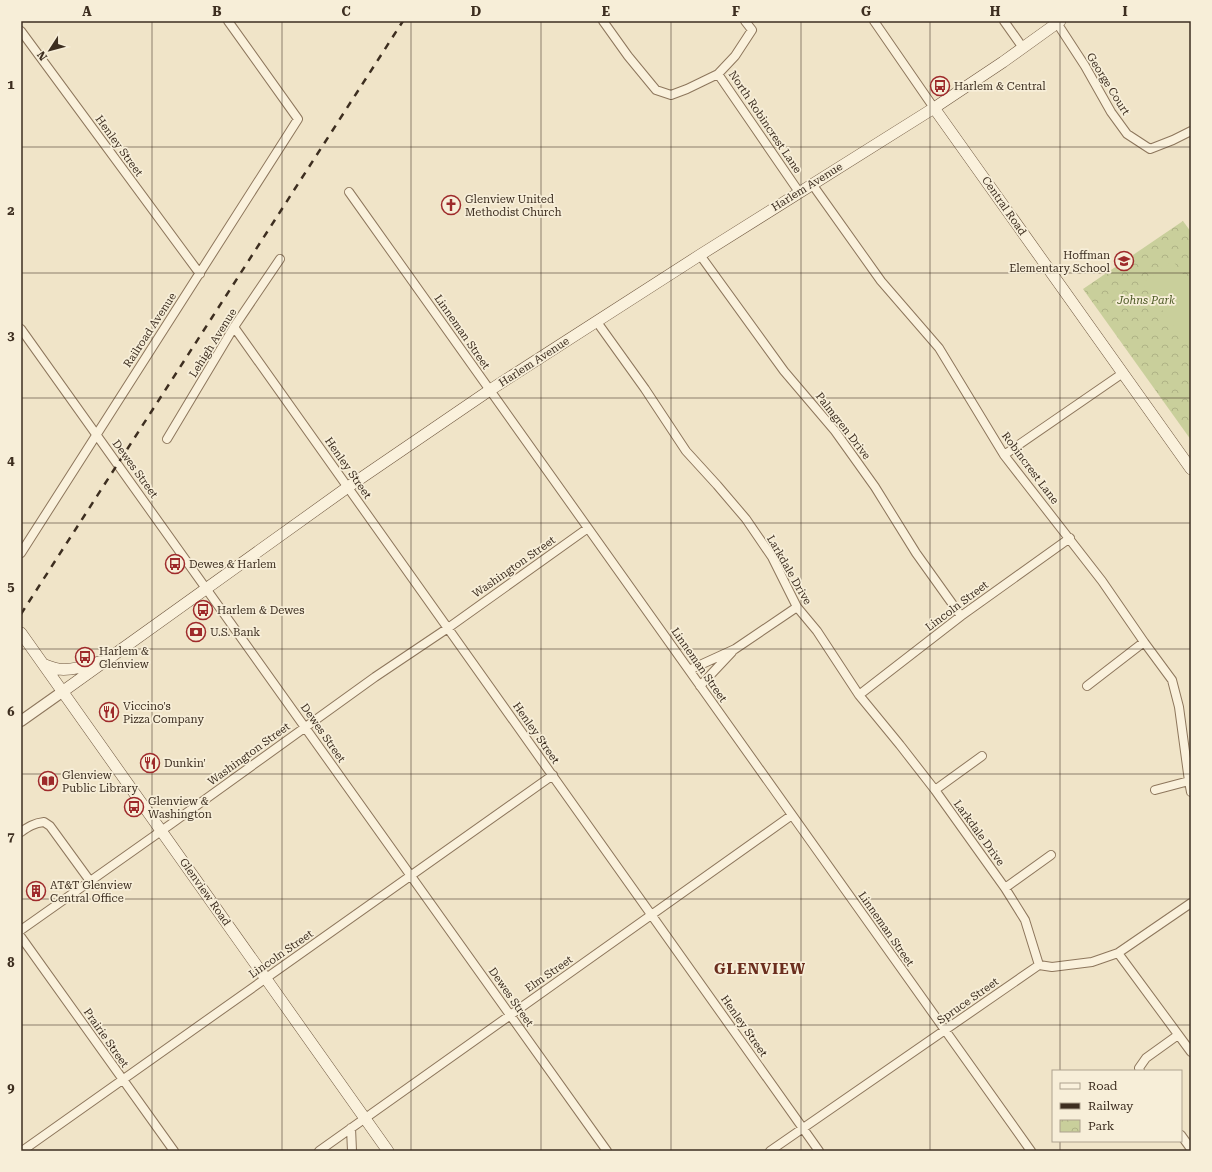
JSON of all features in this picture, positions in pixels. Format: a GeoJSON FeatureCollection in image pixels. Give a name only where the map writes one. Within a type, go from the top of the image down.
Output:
{"type":"FeatureCollection","features":[{"type":"Feature","properties":{"kind":"main road","name":"Harlem Avenue"},"geometry":{"type":"LineString","coordinates":[[62,692],[348,487],[490,390],[799,192],[934,108],[1023,48],[1058,22]]}},
{"type":"Feature","properties":{"kind":"main road","name":"Central Road"},"geometry":{"type":"LineString","coordinates":[[934,108],[1191,469]]}},
{"type":"Feature","properties":{"kind":"main road","name":"Glenview Road"},"geometry":{"type":"LineString","coordinates":[[21,633],[388,1151]]}},
{"type":"Feature","properties":{"kind":"main road"},"geometry":{"type":"LineString","coordinates":[[43,664],[59,669],[69,669],[88,666],[107,660]]}},
{"type":"Feature","properties":{"kind":"street","name":"Railroad Avenue"},"geometry":{"type":"LineString","coordinates":[[21,554],[298,119],[228,21]]}},
{"type":"Feature","properties":{"kind":"street","name":"North Robincrest Lane"},"geometry":{"type":"LineString","coordinates":[[603,21],[628,56],[656,90],[671,95],[688,89],[718,74],[799,192]]}},
{"type":"Feature","properties":{"kind":"street"},"geometry":{"type":"LineString","coordinates":[[718,74],[735,56],[752,30],[745,21]]}},
{"type":"Feature","properties":{"kind":"street","name":"Central Road"},"geometry":{"type":"LineString","coordinates":[[874,21],[934,108]]}},
{"type":"Feature","properties":{"kind":"street"},"geometry":{"type":"LineString","coordinates":[[1004,21],[1023,48]]}},
{"type":"Feature","properties":{"kind":"street","name":"George Court"},"geometry":{"type":"LineString","coordinates":[[1058,22],[1111,112],[1128,134],[1150,149],[1191,131]]}},
{"type":"Feature","properties":{"kind":"street","name":"Henley Street"},"geometry":{"type":"LineString","coordinates":[[21,31],[200,274]]}},
{"type":"Feature","properties":{"kind":"street","name":"Robincrest Lane"},"geometry":{"type":"LineString","coordinates":[[812,184],[880,281],[939,348],[1004,455],[1070,538],[1172,680],[1187,734],[1189,781],[1191,792]]}},
{"type":"Feature","properties":{"kind":"street","name":"Linneman Street"},"geometry":{"type":"LineString","coordinates":[[349,192],[1030,1151]]}},
{"type":"Feature","properties":{"kind":"street","name":"Palmgren Drive"},"geometry":{"type":"LineString","coordinates":[[700,255],[784,371],[849,449],[876,487],[916,553],[961,616]]}},
{"type":"Feature","properties":{"kind":"street","name":"Lehigh Avenue"},"geometry":{"type":"LineString","coordinates":[[167,439],[234,327],[280,259]]}},
{"type":"Feature","properties":{"kind":"street","name":"Larkdale Drive"},"geometry":{"type":"LineString","coordinates":[[597,322],[645,389],[686,451],[746,519],[772,557],[797,608],[817,631],[859,695],[935,790],[1005,888],[1025,920],[1039,965]]}},
{"type":"Feature","properties":{"kind":"street","name":"Henley Street"},"geometry":{"type":"LineString","coordinates":[[234,327],[819,1151]]}},
{"type":"Feature","properties":{"kind":"street","name":"Dewes Street"},"geometry":{"type":"LineString","coordinates":[[21,328],[607,1151]]}},
{"type":"Feature","properties":{"kind":"street"},"geometry":{"type":"LineString","coordinates":[[1004,455],[1123,373]]}},
{"type":"Feature","properties":{"kind":"street","name":"Washington Street"},"geometry":{"type":"LineString","coordinates":[[21,930],[375,677],[448,628],[588,528]]}},
{"type":"Feature","properties":{"kind":"street","name":"Lincoln Street"},"geometry":{"type":"LineString","coordinates":[[859,695],[961,616],[1070,538]]}},
{"type":"Feature","properties":{"kind":"street"},"geometry":{"type":"LineString","coordinates":[[689,670],[735,649],[797,608]]}},
{"type":"Feature","properties":{"kind":"street"},"geometry":{"type":"LineString","coordinates":[[1087,686],[1144,642]]}},
{"type":"Feature","properties":{"kind":"street"},"geometry":{"type":"LineString","coordinates":[[700,686],[735,649]]}},
{"type":"Feature","properties":{"kind":"street","name":"Harlem Avenue"},"geometry":{"type":"LineString","coordinates":[[21,721],[62,692]]}},
{"type":"Feature","properties":{"kind":"street"},"geometry":{"type":"LineString","coordinates":[[935,790],[982,756]]}},
{"type":"Feature","properties":{"kind":"street","name":"Lincoln Street"},"geometry":{"type":"LineString","coordinates":[[22,1151],[553,775]]}},
{"type":"Feature","properties":{"kind":"street"},"geometry":{"type":"LineString","coordinates":[[1155,790],[1189,781]]}},
{"type":"Feature","properties":{"kind":"street","name":"Elm Street"},"geometry":{"type":"LineString","coordinates":[[319,1151],[792,815]]}},
{"type":"Feature","properties":{"kind":"street"},"geometry":{"type":"LineString","coordinates":[[21,832],[30,826],[44,822],[50,826],[90,881]]}},
{"type":"Feature","properties":{"kind":"street"},"geometry":{"type":"LineString","coordinates":[[1005,888],[1051,855]]}},
{"type":"Feature","properties":{"kind":"street"},"geometry":{"type":"LineString","coordinates":[[1039,965],[1052,967],[1066,966],[1092,962],[1118,953],[1191,904]]}},
{"type":"Feature","properties":{"kind":"street","name":"Prairie Street"},"geometry":{"type":"LineString","coordinates":[[21,937],[174,1151]]}},
{"type":"Feature","properties":{"kind":"street"},"geometry":{"type":"LineString","coordinates":[[1118,953],[1191,1052]]}},
{"type":"Feature","properties":{"kind":"street","name":"Spruce Street"},"geometry":{"type":"LineString","coordinates":[[770,1151],[1039,965]]}},
{"type":"Feature","properties":{"kind":"street"},"geometry":{"type":"LineString","coordinates":[[1140,1070],[1139,1068],[1146,1058],[1178,1035]]}},
{"type":"Feature","properties":{"kind":"street"},"geometry":{"type":"LineString","coordinates":[[351,1128],[352,1151]]}},
{"type":"Feature","properties":{"kind":"street"},"geometry":{"type":"LineString","coordinates":[[1182,1136],[1191,1149]]}},
{"type":"Feature","properties":{"kind":"green space","name":"Johns Park"},"geometry":{"type":"Polygon","coordinates":[[[1183,221],[1191,232],[1191,440],[1083,289],[1183,221]]]}},
{"type":"Feature","properties":{"kind":"green space"},"geometry":{"type":"Polygon","coordinates":[[[1173,261],[1191,285],[1191,342],[1188,345],[1142,283],[1173,261]]]}},
{"type":"Feature","properties":{"kind":"railway"},"geometry":{"type":"LineString","coordinates":[[21,614],[403,21]]}},
{"type":"Feature","properties":{"kind":"place","name":"Harlem & Central"},"geometry":{"type":"Point","coordinates":[940,86]}},
{"type":"Feature","properties":{"kind":"place","name":"Glenview United Methodist Church"},"geometry":{"type":"Point","coordinates":[451,205]}},
{"type":"Feature","properties":{"kind":"place","name":"Hoffman Elementary School"},"geometry":{"type":"Point","coordinates":[1124,261]}},
{"type":"Feature","properties":{"kind":"place","name":"Dewes & Harlem"},"geometry":{"type":"Point","coordinates":[175,564]}},
{"type":"Feature","properties":{"kind":"place","name":"Harlem & Dewes"},"geometry":{"type":"Point","coordinates":[203,610]}},
{"type":"Feature","properties":{"kind":"place","name":"U.S. Bank"},"geometry":{"type":"Point","coordinates":[196,632]}},
{"type":"Feature","properties":{"kind":"place","name":"Harlem & Glenview"},"geometry":{"type":"Point","coordinates":[85,657]}},
{"type":"Feature","properties":{"kind":"place","name":"Viccino's Pizza Company"},"geometry":{"type":"Point","coordinates":[109,712]}},
{"type":"Feature","properties":{"kind":"place","name":"Dunkin'"},"geometry":{"type":"Point","coordinates":[150,763]}},
{"type":"Feature","properties":{"kind":"place","name":"Glenview Public Library"},"geometry":{"type":"Point","coordinates":[48,781]}},
{"type":"Feature","properties":{"kind":"place","name":"Glenview & Washington"},"geometry":{"type":"Point","coordinates":[134,807]}},
{"type":"Feature","properties":{"kind":"place","name":"AT&T Glenview Central Office"},"geometry":{"type":"Point","coordinates":[36,891]}},
{"type":"Feature","properties":{"kind":"district","name":"GLENVIEW"},"geometry":{"type":"Point","coordinates":[760,969]}}]}
